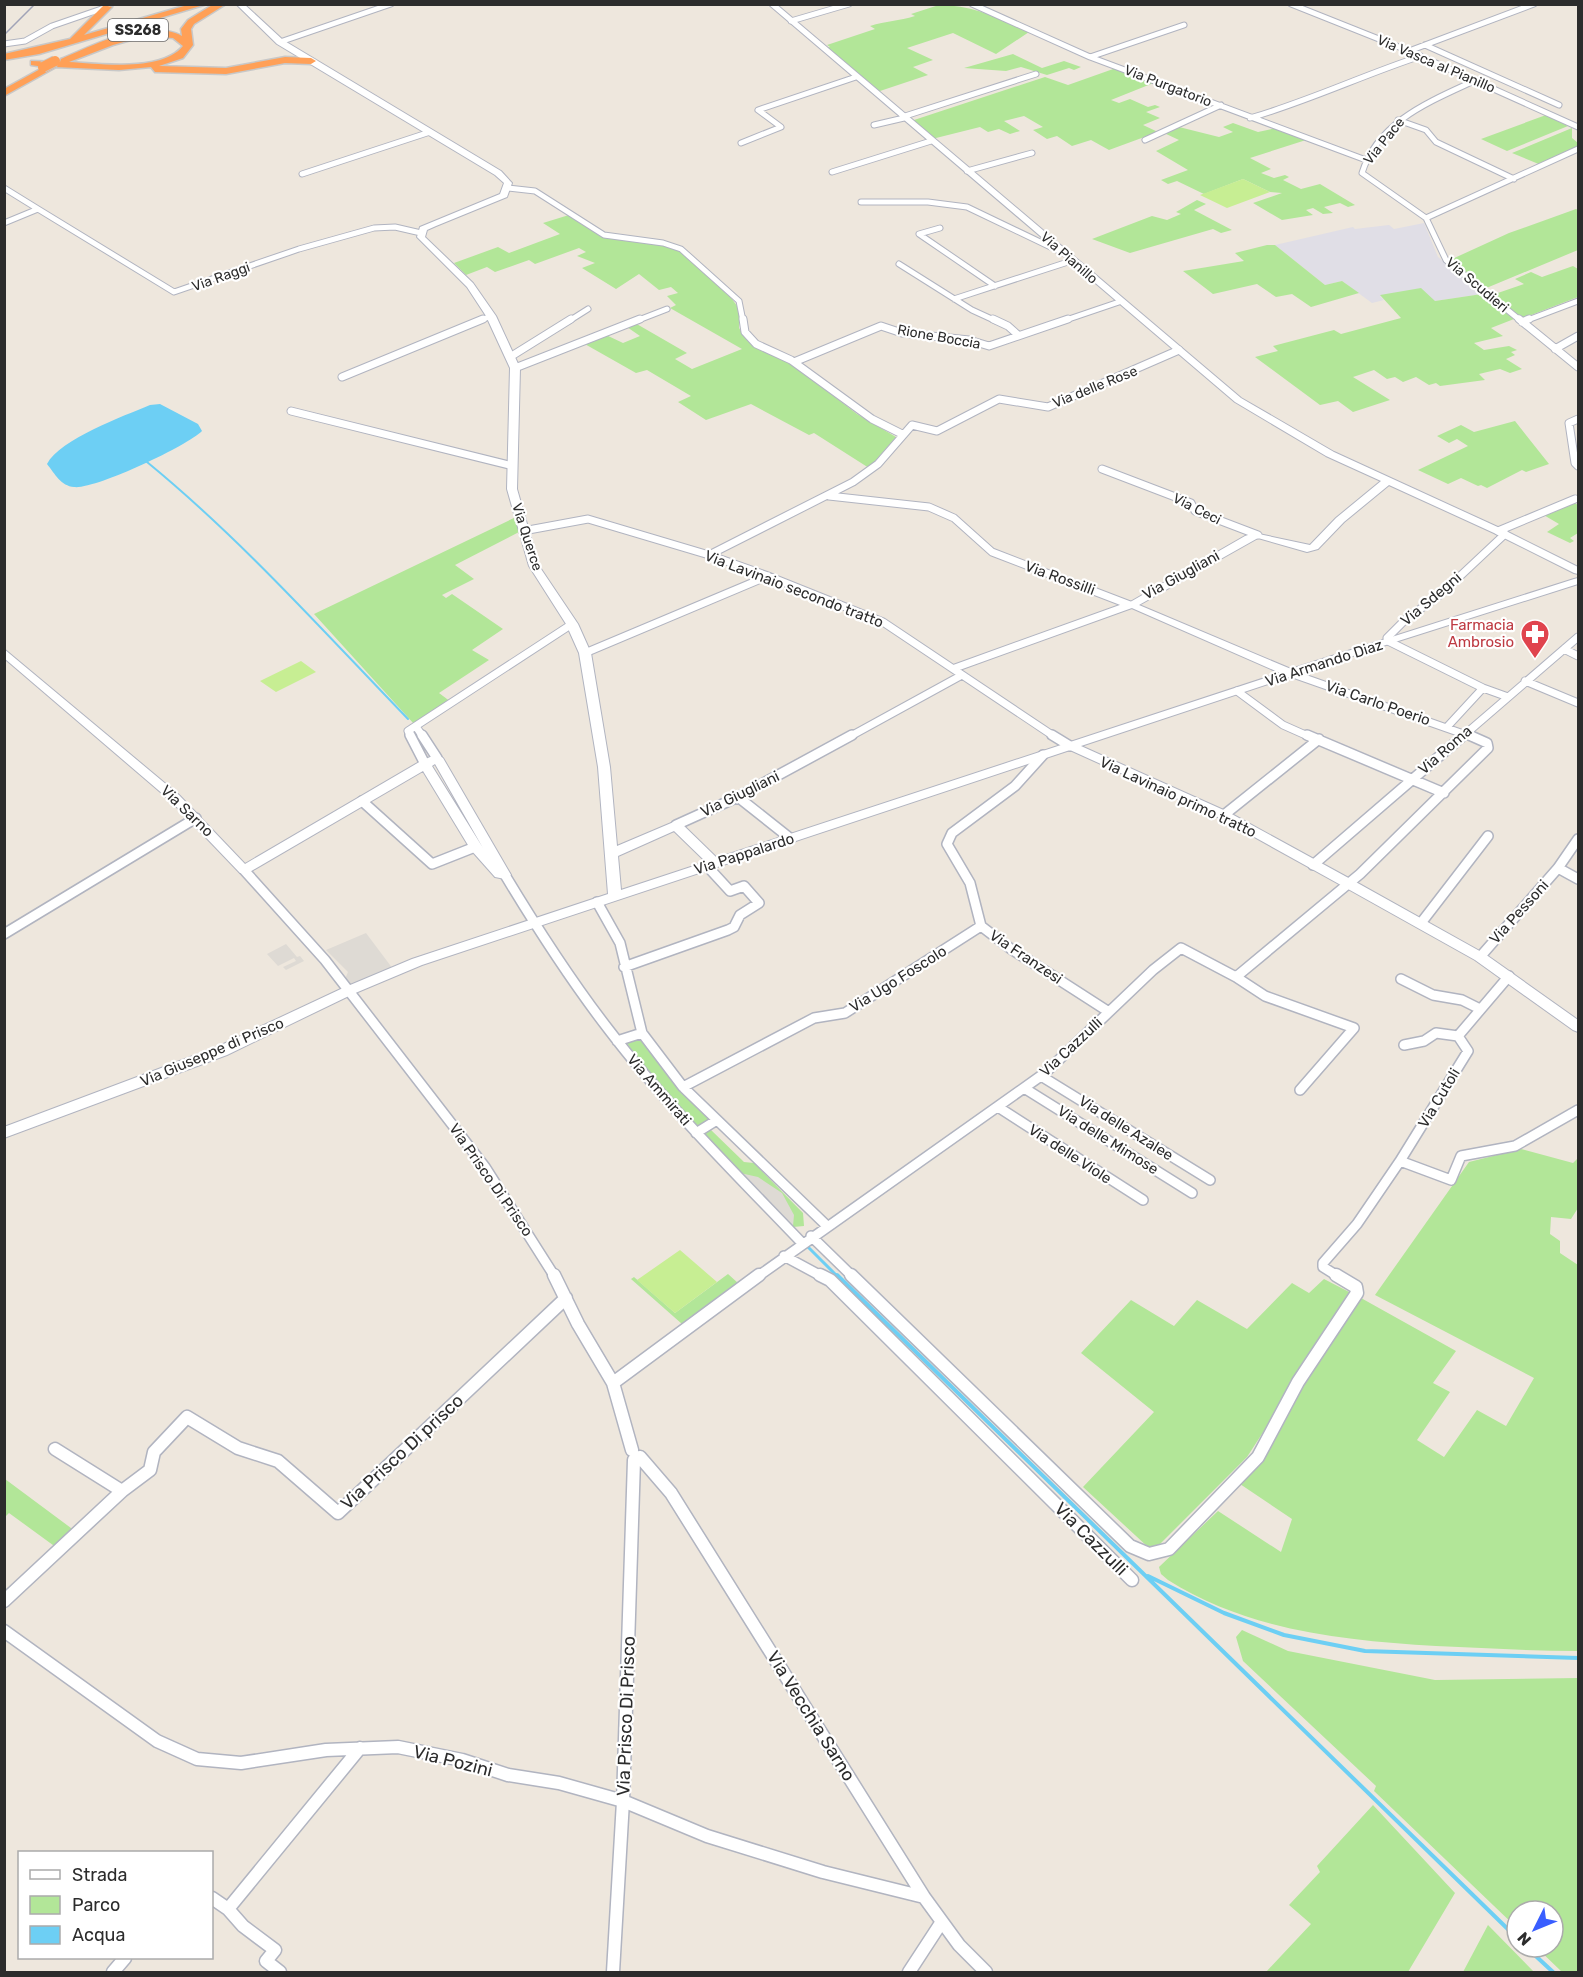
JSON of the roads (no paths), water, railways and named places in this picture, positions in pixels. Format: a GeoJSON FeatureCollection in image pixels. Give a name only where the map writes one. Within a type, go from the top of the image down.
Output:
{"type":"FeatureCollection","features":[{"type":"Feature","properties":{"kind":"highway"},"geometry":{"type":"LineString","coordinates":[[4,57],[58,46],[205,4]]}},
{"type":"Feature","properties":{"kind":"highway","name":"SS268"},"geometry":{"type":"LineString","coordinates":[[4,91],[53,64],[126,31],[205,4]]}},
{"type":"Feature","properties":{"kind":"highway","name":"SS268"},"geometry":{"type":"LineString","coordinates":[[53,64],[130,33],[216,4]]}},
{"type":"Feature","properties":{"kind":"highway"},"geometry":{"type":"LineString","coordinates":[[127,67],[170,60],[185,52],[188,45],[186,33],[190,22],[222,4]]}},
{"type":"Feature","properties":{"kind":"highway"},"geometry":{"type":"LineString","coordinates":[[58,46],[79,37],[96,13],[111,6]]}},
{"type":"Feature","properties":{"kind":"highway"},"geometry":{"type":"LineString","coordinates":[[53,64],[117,40],[143,34],[171,35],[188,45]]}},
{"type":"Feature","properties":{"kind":"highway"},"geometry":{"type":"LineString","coordinates":[[285,60],[292,56],[293,51]]}},
{"type":"Feature","properties":{"kind":"highway"},"geometry":{"type":"LineString","coordinates":[[4,61],[225,71],[285,60],[312,61]]}},
{"type":"Feature","properties":{"kind":"street"},"geometry":{"type":"LineString","coordinates":[[239,4],[293,51],[506,179],[507,192],[495,200],[433,224],[421,233]]}},
{"type":"Feature","properties":{"kind":"street"},"geometry":{"type":"LineString","coordinates":[[280,42],[391,4]]}},
{"type":"Feature","properties":{"kind":"street","name":"Via Pianillo"},"geometry":{"type":"LineString","coordinates":[[771,4],[1225,390],[1264,417],[1330,454],[1502,533],[1578,571]]}},
{"type":"Feature","properties":{"kind":"street"},"geometry":{"type":"LineString","coordinates":[[791,21],[849,4]]}},
{"type":"Feature","properties":{"kind":"street","name":"Via Purgatorio"},"geometry":{"type":"LineString","coordinates":[[972,4],[1090,57],[1366,160]]}},
{"type":"Feature","properties":{"kind":"street","name":"Via Vasca al Pianillo"},"geometry":{"type":"LineString","coordinates":[[1291,4],[1421,56],[1578,127]]}},
{"type":"Feature","properties":{"kind":"street"},"geometry":{"type":"LineString","coordinates":[[1409,51],[1534,4]]}},
{"type":"Feature","properties":{"kind":"street"},"geometry":{"type":"LineString","coordinates":[[4,44],[25,41],[52,26],[96,13]]}},
{"type":"Feature","properties":{"kind":"street"},"geometry":{"type":"LineString","coordinates":[[1090,57],[1184,25]]}},
{"type":"Feature","properties":{"kind":"street"},"geometry":{"type":"LineString","coordinates":[[1425,45],[1559,105]]}},
{"type":"Feature","properties":{"kind":"street"},"geometry":{"type":"LineString","coordinates":[[1250,118],[1299,104],[1365,74],[1421,56]]}},
{"type":"Feature","properties":{"kind":"street"},"geometry":{"type":"LineString","coordinates":[[874,125],[1036,74]]}},
{"type":"Feature","properties":{"kind":"street"},"geometry":{"type":"LineString","coordinates":[[741,143],[781,127],[758,110],[856,77]]}},
{"type":"Feature","properties":{"kind":"street","name":"Via Pace"},"geometry":{"type":"LineString","coordinates":[[1426,218],[1362,173],[1366,160],[1398,120],[1414,109],[1476,80]]}},
{"type":"Feature","properties":{"kind":"street"},"geometry":{"type":"LineString","coordinates":[[1145,140],[1221,105]]}},
{"type":"Feature","properties":{"kind":"street"},"geometry":{"type":"LineString","coordinates":[[1398,120],[1426,130],[1436,142],[1514,179]]}},
{"type":"Feature","properties":{"kind":"street"},"geometry":{"type":"LineString","coordinates":[[302,174],[430,132]]}},
{"type":"Feature","properties":{"kind":"street"},"geometry":{"type":"LineString","coordinates":[[832,172],[931,141]]}},
{"type":"Feature","properties":{"kind":"street"},"geometry":{"type":"LineString","coordinates":[[1426,218],[1578,149]]}},
{"type":"Feature","properties":{"kind":"street"},"geometry":{"type":"LineString","coordinates":[[967,171],[1032,153]]}},
{"type":"Feature","properties":{"kind":"street","name":"Via Raggi"},"geometry":{"type":"LineString","coordinates":[[4,188],[174,292],[308,246],[374,228],[395,227],[421,233]]}},
{"type":"Feature","properties":{"kind":"street"},"geometry":{"type":"LineString","coordinates":[[508,188],[535,191],[604,235],[663,243],[681,249],[739,301],[745,312],[744,331],[750,339],[794,362],[860,413],[902,434],[876,467],[795,516],[709,555]]}},
{"type":"Feature","properties":{"kind":"street"},"geometry":{"type":"LineString","coordinates":[[861,202],[951,204],[968,207],[999,220],[1036,243],[1063,253]]}},
{"type":"Feature","properties":{"kind":"street"},"geometry":{"type":"LineString","coordinates":[[4,223],[38,209]]}},
{"type":"Feature","properties":{"kind":"street","name":"Via Scudieri"},"geometry":{"type":"LineString","coordinates":[[1426,218],[1430,222],[1435,244],[1446,260],[1578,367]]}},
{"type":"Feature","properties":{"kind":"street"},"geometry":{"type":"LineString","coordinates":[[940,228],[920,234],[995,285]]}},
{"type":"Feature","properties":{"kind":"street","name":"Via Querce"},"geometry":{"type":"LineString","coordinates":[[421,233],[423,241],[470,285],[491,316],[515,368],[512,489],[534,566],[572,624],[585,653],[604,767],[615,896]]}},
{"type":"Feature","properties":{"kind":"street"},"geometry":{"type":"LineString","coordinates":[[954,299],[1071,261]]}},
{"type":"Feature","properties":{"kind":"street"},"geometry":{"type":"LineString","coordinates":[[899,264],[954,299],[1008,326],[1018,335]]}},
{"type":"Feature","properties":{"kind":"street"},"geometry":{"type":"LineString","coordinates":[[1522,322],[1578,301]]}},
{"type":"Feature","properties":{"kind":"street","name":"Rione Boccia"},"geometry":{"type":"LineString","coordinates":[[794,362],[881,326],[902,333],[969,340],[989,346],[1119,302]]}},
{"type":"Feature","properties":{"kind":"street"},"geometry":{"type":"LineString","coordinates":[[510,357],[588,309]]}},
{"type":"Feature","properties":{"kind":"street"},"geometry":{"type":"LineString","coordinates":[[515,368],[667,309]]}},
{"type":"Feature","properties":{"kind":"street"},"geometry":{"type":"LineString","coordinates":[[342,377],[491,316]]}},
{"type":"Feature","properties":{"kind":"street"},"geometry":{"type":"LineString","coordinates":[[1555,349],[1578,336]]}},
{"type":"Feature","properties":{"kind":"street","name":"Via delle Rose"},"geometry":{"type":"LineString","coordinates":[[902,434],[912,425],[937,430],[999,399],[1048,407],[1179,350]]}},
{"type":"Feature","properties":{"kind":"street"},"geometry":{"type":"LineString","coordinates":[[291,411],[513,466]]}},
{"type":"Feature","properties":{"kind":"street"},"geometry":{"type":"LineString","coordinates":[[1578,419],[1569,423],[1575,463],[1578,466]]}},
{"type":"Feature","properties":{"kind":"street","name":"Via Ceci"},"geometry":{"type":"LineString","coordinates":[[1102,470],[1191,503],[1195,511],[1258,535]]}},
{"type":"Feature","properties":{"kind":"street"},"geometry":{"type":"LineString","coordinates":[[1258,535],[1300,548],[1314,547],[1340,520],[1388,480]]}},
{"type":"Feature","properties":{"kind":"street","name":"Via Rossilli"},"geometry":{"type":"LineString","coordinates":[[829,496],[929,507],[954,518],[992,552],[1130,605],[1293,674]]}},
{"type":"Feature","properties":{"kind":"street","name":"Via Sdegni"},"geometry":{"type":"LineString","coordinates":[[1388,641],[1391,632],[1442,594],[1502,533],[1577,499]]}},
{"type":"Feature","properties":{"kind":"street","name":"Via Lavinaio secondo tratto"},"geometry":{"type":"LineString","coordinates":[[523,531],[588,519],[709,555],[768,576],[883,622],[1018,715],[1070,746]]}},
{"type":"Feature","properties":{"kind":"street","name":"Via Giugliani"},"geometry":{"type":"LineString","coordinates":[[611,854],[738,797],[958,672],[1010,646],[1130,605],[1258,535]]}},
{"type":"Feature","properties":{"kind":"street"},"geometry":{"type":"LineString","coordinates":[[585,653],[768,576]]}},
{"type":"Feature","properties":{"kind":"street","name":"Via Armando Diaz"},"geometry":{"type":"LineString","coordinates":[[1070,746],[1578,581]]}},
{"type":"Feature","properties":{"kind":"street"},"geometry":{"type":"LineString","coordinates":[[505,874],[431,761],[408,734],[411,729],[417,728],[572,624]]}},
{"type":"Feature","properties":{"kind":"street","name":"Via Roma"},"geometry":{"type":"LineString","coordinates":[[1313,865],[1464,733],[1578,638]]}},
{"type":"Feature","properties":{"kind":"street"},"geometry":{"type":"LineString","coordinates":[[1388,641],[1483,688],[1508,697]]}},
{"type":"Feature","properties":{"kind":"street"},"geometry":{"type":"LineString","coordinates":[[1564,649],[1578,656]]}},
{"type":"Feature","properties":{"kind":"street","name":"Via Sarno"},"geometry":{"type":"LineString","coordinates":[[4,652],[195,818],[325,960],[348,991]]}},
{"type":"Feature","properties":{"kind":"street","name":"Via Carlo Poerio"},"geometry":{"type":"LineString","coordinates":[[1293,674],[1487,743],[1488,748],[1444,793]]}},
{"type":"Feature","properties":{"kind":"street"},"geometry":{"type":"LineString","coordinates":[[1525,681],[1578,703]]}},
{"type":"Feature","properties":{"kind":"street"},"geometry":{"type":"LineString","coordinates":[[1447,727],[1483,688]]}},
{"type":"Feature","properties":{"kind":"street"},"geometry":{"type":"LineString","coordinates":[[1237,691],[1270,717],[1444,793],[1348,884],[1236,977],[1264,996],[1354,1028],[1300,1090]]}},
{"type":"Feature","properties":{"kind":"street"},"geometry":{"type":"LineString","coordinates":[[417,728],[431,761],[475,847],[495,871],[505,874]]}},
{"type":"Feature","properties":{"kind":"street"},"geometry":{"type":"LineString","coordinates":[[1224,815],[1319,739]]}},
{"type":"Feature","properties":{"kind":"street","name":"Via Pappalardo"},"geometry":{"type":"LineString","coordinates":[[417,962],[1070,746]]}},
{"type":"Feature","properties":{"kind":"street","name":"Via Lavinaio primo tratto"},"geometry":{"type":"LineString","coordinates":[[1070,746],[1224,815],[1421,923],[1509,976],[1578,1027]]}},
{"type":"Feature","properties":{"kind":"street","name":"Via Franzesi"},"geometry":{"type":"LineString","coordinates":[[1043,755],[1040,762],[1016,784],[952,833],[947,844],[980,904],[981,926],[1011,950],[1109,1011]]}},
{"type":"Feature","properties":{"kind":"street"},"geometry":{"type":"LineString","coordinates":[[244,870],[431,761]]}},
{"type":"Feature","properties":{"kind":"street"},"geometry":{"type":"LineString","coordinates":[[738,797],[791,839]]}},
{"type":"Feature","properties":{"kind":"street"},"geometry":{"type":"LineString","coordinates":[[363,801],[432,864],[475,847]]}},
{"type":"Feature","properties":{"kind":"street"},"geometry":{"type":"LineString","coordinates":[[4,934],[195,818]]}},
{"type":"Feature","properties":{"kind":"street"},"geometry":{"type":"LineString","coordinates":[[624,967],[728,930],[734,927],[740,915],[759,903],[744,886],[730,891],[676,825]]}},
{"type":"Feature","properties":{"kind":"street"},"geometry":{"type":"LineString","coordinates":[[1421,923],[1488,836]]}},
{"type":"Feature","properties":{"kind":"street","name":"Via Pessoni"},"geometry":{"type":"LineString","coordinates":[[1480,957],[1558,868],[1578,839]]}},
{"type":"Feature","properties":{"kind":"street"},"geometry":{"type":"LineString","coordinates":[[1558,868],[1578,879]]}},
{"type":"Feature","properties":{"kind":"street","name":"Via Ammirati"},"geometry":{"type":"LineString","coordinates":[[505,874],[534,922],[618,1041],[696,1133],[1130,1546],[1145,1555],[1158,1555],[1169,1549],[1258,1457],[1298,1382],[1357,1293],[1356,1287],[1327,1272],[1323,1263]]}},
{"type":"Feature","properties":{"kind":"street","name":"Via Ammirati"},"geometry":{"type":"LineString","coordinates":[[597,902],[620,943],[642,1034],[683,1087],[826,1225]]}},
{"type":"Feature","properties":{"kind":"street","name":"Via Ugo Foscolo"},"geometry":{"type":"LineString","coordinates":[[683,1087],[814,1018],[845,1012],[981,926]]}},
{"type":"Feature","properties":{"kind":"street","name":"Via Cazzulli"},"geometry":{"type":"LineString","coordinates":[[613,1383],[826,1225],[1041,1076],[1109,1011],[1181,948],[1236,977]]}},
{"type":"Feature","properties":{"kind":"street","name":"Via Giuseppe di Prisco"},"geometry":{"type":"LineString","coordinates":[[4,1133],[222,1051],[348,991],[417,962]]}},
{"type":"Feature","properties":{"kind":"street"},"geometry":{"type":"LineString","coordinates":[[1404,1045],[1424,1041],[1436,1033],[1458,1036],[1509,976]]}},
{"type":"Feature","properties":{"kind":"street"},"geometry":{"type":"LineString","coordinates":[[1401,979],[1433,995],[1462,1000],[1480,1009]]}},
{"type":"Feature","properties":{"kind":"street","name":"Via Prisco Di Prisco"},"geometry":{"type":"LineString","coordinates":[[348,991],[485,1167],[550,1266],[613,1383],[635,1455],[623,1801],[613,1972]]}},
{"type":"Feature","properties":{"kind":"street"},"geometry":{"type":"LineString","coordinates":[[618,1041],[642,1034]]}},
{"type":"Feature","properties":{"kind":"street","name":"Via Cutoli"},"geometry":{"type":"LineString","coordinates":[[1323,1263],[1357,1224],[1400,1161],[1468,1051],[1458,1036]]}},
{"type":"Feature","properties":{"kind":"street","name":"Via delle Azalee"},"geometry":{"type":"LineString","coordinates":[[1041,1076],[1210,1180]]}},
{"type":"Feature","properties":{"kind":"street","name":"Via delle Mimose"},"geometry":{"type":"LineString","coordinates":[[1024,1088],[1192,1193]]}},
{"type":"Feature","properties":{"kind":"street","name":"Via delle Viole"},"geometry":{"type":"LineString","coordinates":[[998,1107],[1143,1200]]}},
{"type":"Feature","properties":{"kind":"street"},"geometry":{"type":"LineString","coordinates":[[1400,1161],[1451,1180],[1461,1156],[1515,1146],[1578,1110]]}},
{"type":"Feature","properties":{"kind":"street"},"geometry":{"type":"LineString","coordinates":[[696,1133],[717,1120]]}},
{"type":"Feature","properties":{"kind":"street","name":"Via Cazzulli"},"geometry":{"type":"LineString","coordinates":[[784,1256],[830,1280],[1132,1581]]}},
{"type":"Feature","properties":{"kind":"street","name":"Via Prisco Di prisco"},"geometry":{"type":"LineString","coordinates":[[122,1491],[150,1470],[154,1452],[187,1418],[238,1448],[278,1461],[338,1513],[566,1298]]}},
{"type":"Feature","properties":{"kind":"street"},"geometry":{"type":"LineString","coordinates":[[4,1601],[122,1491],[55,1449]]}},
{"type":"Feature","properties":{"kind":"street","name":"Via Vecchia Sarno"},"geometry":{"type":"LineString","coordinates":[[635,1455],[671,1493],[941,1923],[986,1972]]}},
{"type":"Feature","properties":{"kind":"street","name":"Via Pozini"},"geometry":{"type":"LineString","coordinates":[[4,1631],[58,1673],[157,1741],[197,1759],[241,1763],[326,1750],[409,1749],[462,1760],[508,1776],[559,1783],[623,1801],[707,1836],[823,1872],[924,1897]]}},
{"type":"Feature","properties":{"kind":"street"},"geometry":{"type":"LineString","coordinates":[[228,1909],[360,1748]]}},
{"type":"Feature","properties":{"kind":"street"},"geometry":{"type":"LineString","coordinates":[[213,1899],[228,1909],[243,1926],[275,1950],[266,1961],[280,1972]]}},
{"type":"Feature","properties":{"kind":"street"},"geometry":{"type":"LineString","coordinates":[[909,1972],[941,1923]]}},
{"type":"Feature","properties":{"kind":"street"},"geometry":{"type":"LineString","coordinates":[[113,1972],[124,1959]]}},
{"type":"Feature","properties":{"kind":"water"},"geometry":{"type":"Polygon","coordinates":[[[160,404],[198,424],[202,431],[140,466],[85,486],[74,487],[65,484],[47,464],[54,455],[78,437],[150,405],[160,404]]]}},
{"type":"Feature","properties":{"kind":"waterway"},"geometry":{"type":"LineString","coordinates":[[147,462],[249,554],[408,719]]}},
{"type":"Feature","properties":{"kind":"waterway"},"geometry":{"type":"LineString","coordinates":[[808,1247],[838,1277]]}},
{"type":"Feature","properties":{"kind":"waterway"},"geometry":{"type":"LineString","coordinates":[[837,1275],[1505,1926]]}},
{"type":"Feature","properties":{"kind":"waterway"},"geometry":{"type":"LineString","coordinates":[[1148,1576],[1224,1613],[1284,1635],[1365,1651],[1578,1658]]}},
{"type":"Feature","properties":{"kind":"waterway"},"geometry":{"type":"LineString","coordinates":[[1539,1959],[1553,1972]]}},
{"type":"Feature","properties":{"kind":"railway"},"geometry":{"type":"LineString","coordinates":[[4,35],[35,4]]}},
{"type":"Feature","properties":{"kind":"place","name":"Farmacia Ambrosio"},"geometry":{"type":"Point","coordinates":[1535,660]}}]}
